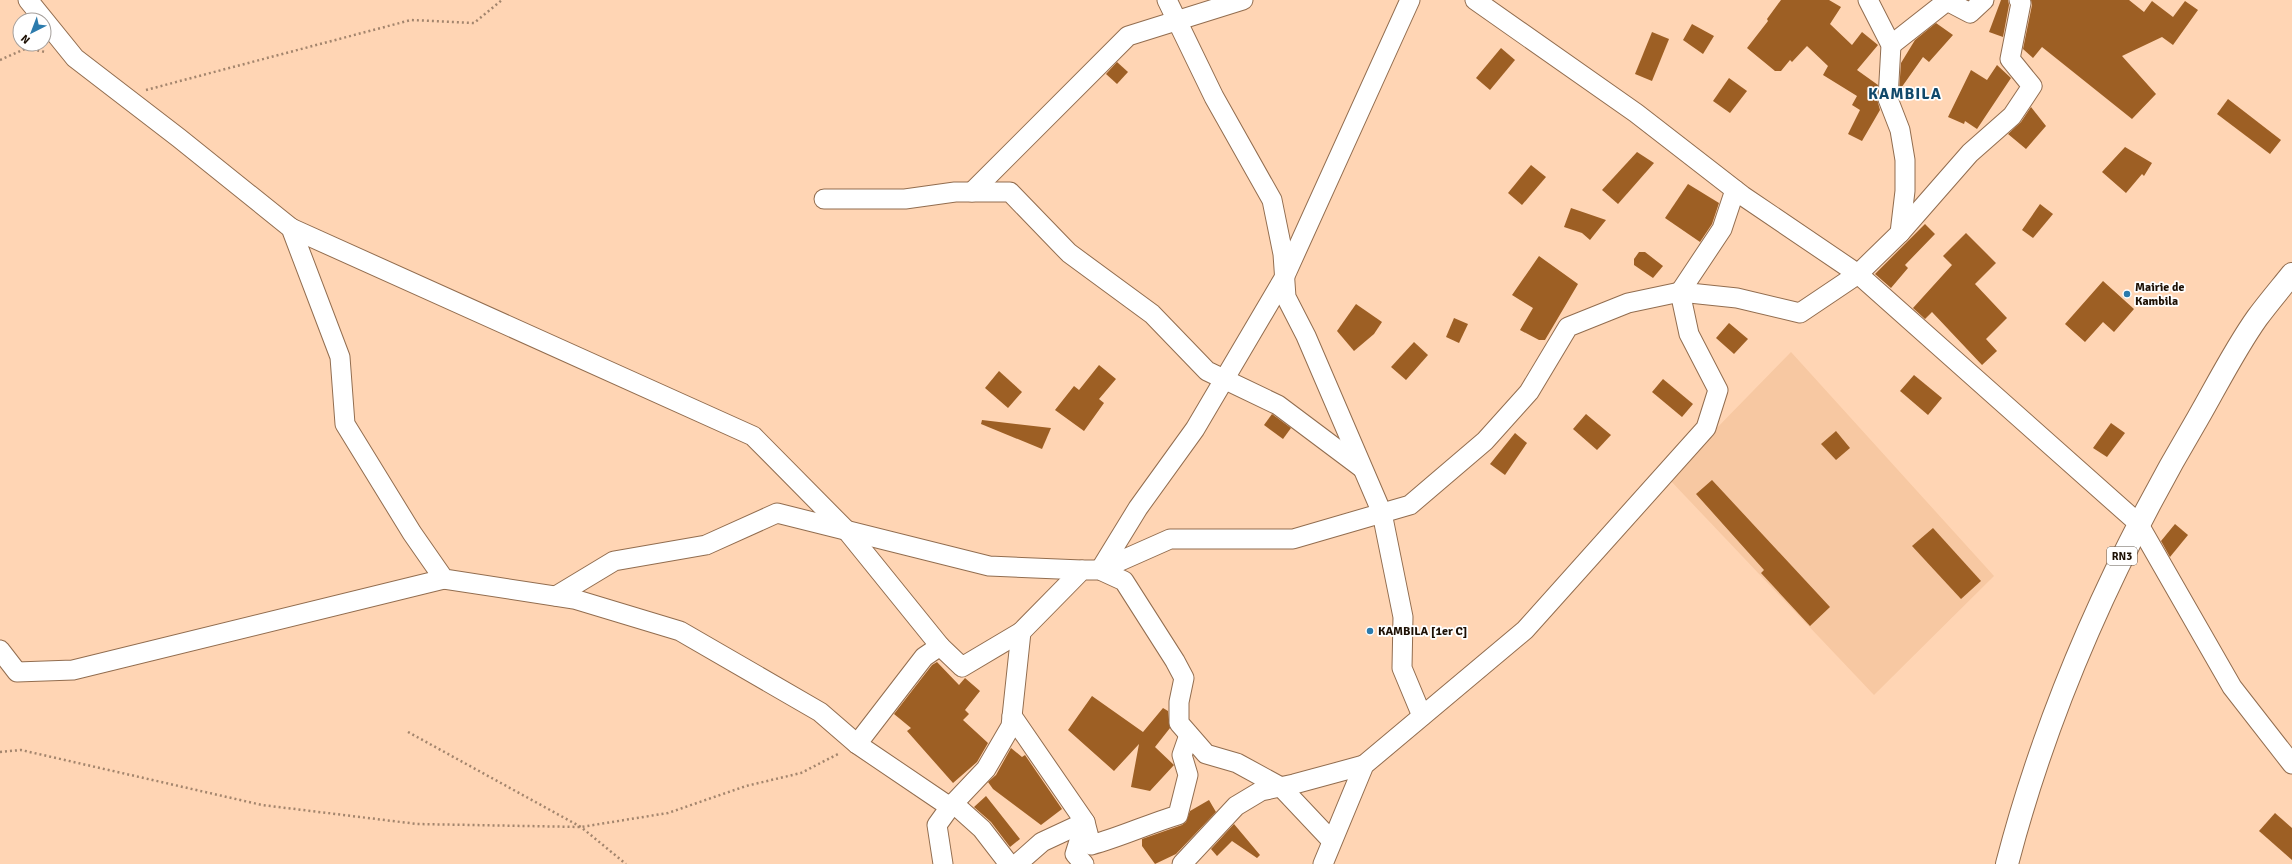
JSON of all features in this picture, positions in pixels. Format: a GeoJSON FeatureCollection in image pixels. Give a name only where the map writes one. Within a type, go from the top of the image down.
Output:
{"type":"FeatureCollection","features":[{"type":"Feature","properties":{"kind":"highway","name":"RN3"},"geometry":{"type":"LineString","coordinates":[[2006,864],[2045,738],[2086,632],[2138,523],[2170,465],[2256,320],[2292,274]]}},
{"type":"Feature","properties":{"kind":"street"},"geometry":{"type":"LineString","coordinates":[[28,0],[75,58],[291,228],[753,436],[847,531],[940,646],[962,667],[1022,632],[1091,570],[1195,429],[1284,278],[1410,0]]}},
{"type":"Feature","properties":{"kind":"street"},"geometry":{"type":"LineString","coordinates":[[1167,0],[1214,97],[1272,200],[1283,254],[1286,297],[1309,343],[1382,513],[1403,617],[1402,668],[1422,716]]}},
{"type":"Feature","properties":{"kind":"street"},"geometry":{"type":"LineString","coordinates":[[972,192],[1128,36],[1243,0]]}},
{"type":"Feature","properties":{"kind":"street"},"geometry":{"type":"LineString","coordinates":[[1475,0],[1636,113],[1736,190],[1858,274],[2138,523],[2232,687],[2292,764]]}},
{"type":"Feature","properties":{"kind":"street"},"geometry":{"type":"LineString","coordinates":[[1868,0],[1891,45],[1888,99],[1900,130],[1905,160],[1905,191],[1900,233]]}},
{"type":"Feature","properties":{"kind":"street"},"geometry":{"type":"LineString","coordinates":[[1891,45],[1947,1],[1970,13],[1984,0]]}},
{"type":"Feature","properties":{"kind":"street"},"geometry":{"type":"LineString","coordinates":[[1091,570],[1170,539],[1293,539],[1410,505],[1485,441],[1529,392],[1568,328],[1628,303],[1680,292],[1737,298],[1800,313],[1858,274],[1900,233],[1970,153],[2012,116],[2032,86],[2010,59],[2021,3],[2019,0]]}},
{"type":"Feature","properties":{"kind":"street"},"geometry":{"type":"LineString","coordinates":[[1182,864],[1236,806],[1261,791],[1364,765],[1525,630],[1706,428],[1718,390],[1689,334],[1680,292],[1722,229],[1736,190]]}},
{"type":"Feature","properties":{"kind":"street"},"geometry":{"type":"LineString","coordinates":[[824,199],[905,199],[955,192],[1010,192],[1068,253],[1152,314],[1207,371],[1278,405],[1363,469]]}},
{"type":"Feature","properties":{"kind":"street"},"geometry":{"type":"LineString","coordinates":[[291,228],[340,357],[345,424],[412,533],[444,579]]}},
{"type":"Feature","properties":{"kind":"street"},"geometry":{"type":"LineString","coordinates":[[556,596],[614,561],[706,545],[777,513],[989,566],[1091,570],[1124,581],[1175,661],[1184,678],[1179,702],[1179,723],[1189,735],[1206,754],[1237,762],[1281,787],[1331,840]]}},
{"type":"Feature","properties":{"kind":"street"},"geometry":{"type":"LineString","coordinates":[[0,650],[17,672],[73,670],[444,579],[574,599],[680,631],[820,712],[857,744],[951,805],[982,829],[1009,864]]}},
{"type":"Feature","properties":{"kind":"street"},"geometry":{"type":"LineString","coordinates":[[942,864],[937,825],[951,805],[986,769],[1011,726],[1022,632]]}},
{"type":"Feature","properties":{"kind":"street"},"geometry":{"type":"LineString","coordinates":[[857,744],[924,657],[940,646]]}},
{"type":"Feature","properties":{"kind":"street"},"geometry":{"type":"LineString","coordinates":[[1012,716],[1086,822],[1091,845],[1122,837],[1142,826],[1178,815],[1188,775],[1182,755],[1189,735]]}},
{"type":"Feature","properties":{"kind":"street"},"geometry":{"type":"LineString","coordinates":[[1323,864],[1331,840],[1364,765]]}},
{"type":"Feature","properties":{"kind":"street"},"geometry":{"type":"LineString","coordinates":[[1017,864],[1042,842],[1086,822]]}},
{"type":"Feature","properties":{"kind":"street"},"geometry":{"type":"LineString","coordinates":[[1084,864],[1075,854],[1086,822]]}},
{"type":"Feature","properties":{"kind":"path"},"geometry":{"type":"LineString","coordinates":[[124,96],[411,20],[474,23],[502,0]]}},
{"type":"Feature","properties":{"kind":"path"},"geometry":{"type":"LineString","coordinates":[[0,60],[27,48],[75,58]]}},
{"type":"Feature","properties":{"kind":"path"},"geometry":{"type":"LineString","coordinates":[[408,732],[581,827],[626,864]]}},
{"type":"Feature","properties":{"kind":"path"},"geometry":{"type":"LineString","coordinates":[[0,752],[21,750],[262,805],[417,824],[581,827],[668,813],[746,786],[801,773],[857,744]]}},
{"type":"Feature","properties":{"kind":"shaded area"},"geometry":{"type":"Polygon","coordinates":[[[1791,352],[1994,576],[1874,695],[1668,478],[1791,352]]]}},
{"type":"Feature","properties":{"kind":"building"},"geometry":{"type":"Polygon","coordinates":[[[1781,0],[1829,0],[1841,7],[1830,24],[1852,45],[1862,32],[1878,45],[1857,70],[1878,85],[1877,99],[1880,110],[1862,141],[1848,134],[1860,110],[1852,105],[1857,96],[1823,75],[1828,66],[1807,46],[1792,62],[1790,60],[1781,71],[1775,71],[1747,48],[1768,21],[1767,19],[1781,0]]]}},
{"type":"Feature","properties":{"kind":"building"},"geometry":{"type":"Polygon","coordinates":[[[2001,0],[2008,0],[2009,5],[2003,37],[1989,32],[2001,0]]]}},
{"type":"Feature","properties":{"kind":"building"},"geometry":{"type":"Polygon","coordinates":[[[2031,0],[2129,0],[2144,12],[2152,1],[2173,17],[2185,1],[2198,10],[2173,45],[2162,37],[2122,56],[2156,94],[2132,119],[2042,47],[2033,58],[2023,49],[2032,5],[2031,0]]]}},
{"type":"Feature","properties":{"kind":"building"},"geometry":{"type":"Polygon","coordinates":[[[1936,23],[1953,35],[1929,62],[1923,57],[1899,91],[1901,63],[1915,40],[1936,23]]]}},
{"type":"Feature","properties":{"kind":"building"},"geometry":{"type":"Polygon","coordinates":[[[1692,24],[1714,36],[1703,54],[1683,40],[1692,24]]]}},
{"type":"Feature","properties":{"kind":"building"},"geometry":{"type":"Polygon","coordinates":[[[1652,32],[1669,39],[1652,81],[1635,74],[1652,32]]]}},
{"type":"Feature","properties":{"kind":"building"},"geometry":{"type":"Polygon","coordinates":[[[1501,48],[1515,60],[1490,90],[1476,78],[1501,48]]]}},
{"type":"Feature","properties":{"kind":"building"},"geometry":{"type":"Polygon","coordinates":[[[1117,62],[1128,72],[1117,84],[1106,74],[1117,62]]]}},
{"type":"Feature","properties":{"kind":"building"},"geometry":{"type":"Polygon","coordinates":[[[1997,65],[2011,78],[1977,129],[1965,121],[1964,124],[1948,117],[1971,70],[1987,80],[1997,65]]]}},
{"type":"Feature","properties":{"kind":"building"},"geometry":{"type":"Polygon","coordinates":[[[1729,78],[1747,91],[1730,113],[1713,101],[1729,78]]]}},
{"type":"Feature","properties":{"kind":"building"},"geometry":{"type":"Polygon","coordinates":[[[2228,99],[2281,140],[2270,154],[2217,114],[2228,99]]]}},
{"type":"Feature","properties":{"kind":"building"},"geometry":{"type":"Polygon","coordinates":[[[2031,107],[2046,126],[2026,149],[2008,134],[2021,122],[2031,107]]]}},
{"type":"Feature","properties":{"kind":"building"},"geometry":{"type":"Polygon","coordinates":[[[2125,147],[2152,163],[2144,176],[2142,174],[2126,193],[2102,172],[2125,147]]]}},
{"type":"Feature","properties":{"kind":"building"},"geometry":{"type":"Polygon","coordinates":[[[1637,152],[1654,163],[1618,204],[1602,190],[1637,152]]]}},
{"type":"Feature","properties":{"kind":"building"},"geometry":{"type":"Polygon","coordinates":[[[1531,165],[1546,177],[1522,205],[1508,193],[1531,165]]]}},
{"type":"Feature","properties":{"kind":"building"},"geometry":{"type":"Polygon","coordinates":[[[1688,184],[1719,203],[1712,224],[1700,242],[1665,218],[1688,184]]]}},
{"type":"Feature","properties":{"kind":"building"},"geometry":{"type":"Polygon","coordinates":[[[2040,204],[2053,214],[2033,238],[2022,230],[2040,204]]]}},
{"type":"Feature","properties":{"kind":"building"},"geometry":{"type":"Polygon","coordinates":[[[1571,208],[1606,220],[1590,240],[1582,233],[1564,227],[1571,208]]]}},
{"type":"Feature","properties":{"kind":"building"},"geometry":{"type":"Polygon","coordinates":[[[1925,224],[1935,234],[1905,265],[1908,268],[1891,288],[1875,274],[1925,224]]]}},
{"type":"Feature","properties":{"kind":"building"},"geometry":{"type":"Polygon","coordinates":[[[1966,233],[1996,263],[1975,284],[2007,318],[1986,339],[1997,351],[1982,365],[1932,312],[1925,319],[1913,308],[1952,265],[1943,256],[1966,233]]]}},
{"type":"Feature","properties":{"kind":"building"},"geometry":{"type":"Polygon","coordinates":[[[1639,252],[1645,252],[1663,266],[1653,278],[1634,265],[1634,259],[1639,252]]]}},
{"type":"Feature","properties":{"kind":"building"},"geometry":{"type":"Polygon","coordinates":[[[1539,256],[1578,284],[1545,340],[1539,340],[1520,330],[1533,308],[1512,295],[1539,256]]]}},
{"type":"Feature","properties":{"kind":"building"},"geometry":{"type":"Polygon","coordinates":[[[2103,281],[2134,309],[2114,332],[2103,322],[2085,342],[2065,324],[2103,281]]]}},
{"type":"Feature","properties":{"kind":"building"},"geometry":{"type":"Polygon","coordinates":[[[1356,304],[1382,322],[1374,334],[1354,351],[1337,331],[1356,304]]]}},
{"type":"Feature","properties":{"kind":"building"},"geometry":{"type":"Polygon","coordinates":[[[1454,318],[1468,324],[1459,343],[1446,337],[1454,318]]]}},
{"type":"Feature","properties":{"kind":"building"},"geometry":{"type":"Polygon","coordinates":[[[1729,323],[1748,339],[1734,354],[1716,338],[1729,323]]]}},
{"type":"Feature","properties":{"kind":"building"},"geometry":{"type":"Polygon","coordinates":[[[1414,342],[1428,355],[1406,380],[1391,367],[1414,342]]]}},
{"type":"Feature","properties":{"kind":"building"},"geometry":{"type":"Polygon","coordinates":[[[1099,365],[1116,379],[1099,399],[1104,403],[1084,431],[1055,410],[1074,386],[1079,390],[1099,365]]]}},
{"type":"Feature","properties":{"kind":"building"},"geometry":{"type":"Polygon","coordinates":[[[999,371],[1022,392],[1008,408],[985,388],[999,371]]]}},
{"type":"Feature","properties":{"kind":"building"},"geometry":{"type":"Polygon","coordinates":[[[1914,375],[1942,398],[1928,415],[1900,391],[1914,375]]]}},
{"type":"Feature","properties":{"kind":"building"},"geometry":{"type":"Polygon","coordinates":[[[1663,379],[1693,404],[1682,417],[1652,392],[1663,379]]]}},
{"type":"Feature","properties":{"kind":"building"},"geometry":{"type":"Polygon","coordinates":[[[1272,414],[1291,428],[1283,439],[1264,425],[1272,414]]]}},
{"type":"Feature","properties":{"kind":"building"},"geometry":{"type":"Polygon","coordinates":[[[1586,414],[1611,435],[1597,450],[1573,429],[1586,414]]]}},
{"type":"Feature","properties":{"kind":"building"},"geometry":{"type":"Polygon","coordinates":[[[982,420],[1051,428],[1042,449],[981,424],[982,420]]]}},
{"type":"Feature","properties":{"kind":"building"},"geometry":{"type":"Polygon","coordinates":[[[2111,423],[2125,433],[2107,457],[2093,448],[2111,423]]]}},
{"type":"Feature","properties":{"kind":"building"},"geometry":{"type":"Polygon","coordinates":[[[1836,431],[1850,448],[1836,460],[1821,444],[1836,431]]]}},
{"type":"Feature","properties":{"kind":"building"},"geometry":{"type":"Polygon","coordinates":[[[1515,433],[1527,443],[1505,475],[1490,464],[1515,433]]]}},
{"type":"Feature","properties":{"kind":"building"},"geometry":{"type":"Polygon","coordinates":[[[1712,480],[1830,607],[1810,626],[1761,573],[1764,570],[1696,494],[1712,480]]]}},
{"type":"Feature","properties":{"kind":"building"},"geometry":{"type":"Polygon","coordinates":[[[2175,524],[2188,535],[2170,557],[2161,541],[2175,524]]]}},
{"type":"Feature","properties":{"kind":"building"},"geometry":{"type":"Polygon","coordinates":[[[1933,528],[1981,581],[1961,599],[1912,546],[1933,528]]]}},
{"type":"Feature","properties":{"kind":"building"},"geometry":{"type":"Polygon","coordinates":[[[937,662],[959,685],[965,678],[980,691],[965,710],[969,714],[963,720],[988,743],[977,762],[953,783],[907,731],[911,728],[894,714],[932,665],[937,662]]]}},
{"type":"Feature","properties":{"kind":"building"},"geometry":{"type":"Polygon","coordinates":[[[1092,696],[1143,732],[1163,708],[1168,711],[1170,728],[1155,747],[1174,765],[1150,791],[1131,787],[1139,744],[1114,771],[1068,730],[1092,696]]]}},
{"type":"Feature","properties":{"kind":"building"},"geometry":{"type":"Polygon","coordinates":[[[1011,748],[1022,757],[1025,755],[1062,809],[1041,825],[993,789],[988,782],[996,775],[1011,748]]]}},
{"type":"Feature","properties":{"kind":"building"},"geometry":{"type":"Polygon","coordinates":[[[986,796],[1020,839],[1010,847],[991,822],[974,807],[986,796]]]}},
{"type":"Feature","properties":{"kind":"building"},"geometry":{"type":"Polygon","coordinates":[[[1209,800],[1216,812],[1176,854],[1155,864],[1142,846],[1142,839],[1182,825],[1186,822],[1190,811],[1209,800]]]}},
{"type":"Feature","properties":{"kind":"building"},"geometry":{"type":"Polygon","coordinates":[[[2275,813],[2292,828],[2292,860],[2259,831],[2275,813]]]}},
{"type":"Feature","properties":{"kind":"building"},"geometry":{"type":"Polygon","coordinates":[[[1234,824],[1260,855],[1257,858],[1232,841],[1217,856],[1211,849],[1234,824]]]}},
{"type":"Feature","properties":{"kind":"place","name":"Mairie de Kambila"},"geometry":{"type":"Point","coordinates":[2127,294]}},
{"type":"Feature","properties":{"kind":"place","name":"KAMBILA [1er C]"},"geometry":{"type":"Point","coordinates":[1370,631]}},
{"type":"Feature","properties":{"kind":"district","name":"KAMBILA"},"geometry":{"type":"Point","coordinates":[1905,94]}}]}
